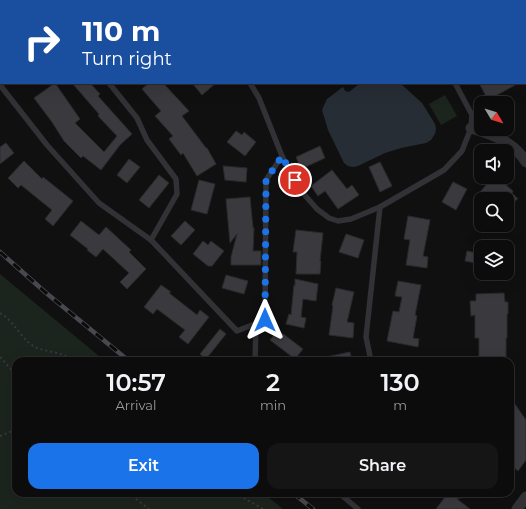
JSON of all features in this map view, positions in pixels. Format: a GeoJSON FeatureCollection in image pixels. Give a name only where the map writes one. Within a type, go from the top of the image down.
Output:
{"type":"FeatureCollection","features":[{"type":"Feature","properties":{"kind":"street"},"geometry":{"type":"LineString","coordinates":[[471,128],[491,134],[510,144],[526,162]]}},
{"type":"Feature","properties":{"kind":"street"},"geometry":{"type":"LineString","coordinates":[[517,509],[526,497]]}},
{"type":"Feature","properties":{"kind":"lane"},"geometry":{"type":"LineString","coordinates":[[110,84],[136,118],[147,140],[176,179],[177,194],[151,240]]}},
{"type":"Feature","properties":{"kind":"lane"},"geometry":{"type":"LineString","coordinates":[[251,84],[259,98],[282,156],[302,192],[317,209],[329,218],[338,221],[351,219],[380,207],[444,170],[462,151],[471,128],[472,115],[456,84]]}},
{"type":"Feature","properties":{"kind":"lane"},"geometry":{"type":"LineString","coordinates":[[0,85],[47,145],[99,204],[151,240],[237,331],[265,320],[266,180],[282,156]]}},
{"type":"Feature","properties":{"kind":"lane"},"geometry":{"type":"LineString","coordinates":[[370,357],[366,337],[380,207]]}},
{"type":"Feature","properties":{"kind":"lane"},"geometry":{"type":"LineString","coordinates":[[255,357],[256,324]]}},
{"type":"Feature","properties":{"kind":"lane"},"geometry":{"type":"LineString","coordinates":[[344,497],[358,509]]}},
{"type":"Feature","properties":{"kind":"path"},"geometry":{"type":"LineString","coordinates":[[0,313],[14,325],[23,337],[34,346],[67,357]]}},
{"type":"Feature","properties":{"kind":"path"},"geometry":{"type":"LineString","coordinates":[[0,357],[12,370]]}},
{"type":"Feature","properties":{"kind":"path"},"geometry":{"type":"LineString","coordinates":[[0,436],[12,430]]}},
{"type":"Feature","properties":{"kind":"path"},"geometry":{"type":"LineString","coordinates":[[133,497],[149,509]]}},
{"type":"Feature","properties":{"kind":"path"},"geometry":{"type":"LineString","coordinates":[[242,497],[262,509]]}},
{"type":"Feature","properties":{"kind":"path"},"geometry":{"type":"LineString","coordinates":[[142,509],[145,506]]}},
{"type":"Feature","properties":{"kind":"shaded area"},"geometry":{"type":"Polygon","coordinates":[[[359,84],[401,84],[422,103],[435,124],[435,134],[431,140],[426,143],[385,153],[358,166],[348,166],[344,163],[328,130],[322,110],[327,99],[343,87],[345,91],[349,92],[359,84]]]}},
{"type":"Feature","properties":{"kind":"shaded area"},"geometry":{"type":"Polygon","coordinates":[[[445,95],[457,116],[441,125],[429,104],[445,95]]]}},
{"type":"Feature","properties":{"kind":"shaded area"},"geometry":{"type":"Polygon","coordinates":[[[0,274],[100,357],[12,357],[12,497],[268,497],[283,509],[0,509],[0,274]]]}},
{"type":"Feature","properties":{"kind":"building"},"geometry":{"type":"Polygon","coordinates":[[[56,84],[80,119],[75,123],[104,152],[117,136],[98,116],[99,114],[73,84],[91,84],[100,94],[98,96],[132,134],[120,145],[101,170],[83,156],[81,158],[64,141],[34,98],[56,84]]]}},
{"type":"Feature","properties":{"kind":"building"},"geometry":{"type":"Polygon","coordinates":[[[148,84],[164,84],[189,111],[182,116],[207,148],[216,164],[197,176],[183,153],[181,155],[169,139],[173,136],[155,116],[161,111],[142,89],[148,84]]]}},
{"type":"Feature","properties":{"kind":"building"},"geometry":{"type":"Polygon","coordinates":[[[193,84],[215,84],[202,95],[193,84]]]}},
{"type":"Feature","properties":{"kind":"building"},"geometry":{"type":"Polygon","coordinates":[[[480,84],[517,84],[495,96],[486,96],[480,84]]]}},
{"type":"Feature","properties":{"kind":"building"},"geometry":{"type":"Polygon","coordinates":[[[236,131],[242,135],[244,132],[256,142],[245,156],[227,142],[236,131]]]}},
{"type":"Feature","properties":{"kind":"building"},"geometry":{"type":"Polygon","coordinates":[[[6,143],[14,153],[0,164],[0,147],[6,143]]]}},
{"type":"Feature","properties":{"kind":"building"},"geometry":{"type":"Polygon","coordinates":[[[320,146],[325,158],[301,169],[296,157],[320,146]]]}},
{"type":"Feature","properties":{"kind":"building"},"geometry":{"type":"Polygon","coordinates":[[[129,159],[140,167],[127,183],[117,175],[129,159]]]}},
{"type":"Feature","properties":{"kind":"building"},"geometry":{"type":"Polygon","coordinates":[[[24,161],[42,179],[43,177],[73,201],[53,226],[45,219],[52,210],[21,185],[18,188],[8,178],[24,161]]]}},
{"type":"Feature","properties":{"kind":"building"},"geometry":{"type":"Polygon","coordinates":[[[380,162],[392,186],[380,192],[369,167],[380,162]]]}},
{"type":"Feature","properties":{"kind":"building"},"geometry":{"type":"Polygon","coordinates":[[[223,166],[247,168],[246,182],[225,180],[223,166]]]}},
{"type":"Feature","properties":{"kind":"building"},"geometry":{"type":"Polygon","coordinates":[[[332,170],[347,189],[352,185],[359,195],[338,209],[325,191],[318,196],[311,186],[332,170]]]}},
{"type":"Feature","properties":{"kind":"building"},"geometry":{"type":"Polygon","coordinates":[[[159,175],[169,183],[149,208],[139,200],[159,175]]]}},
{"type":"Feature","properties":{"kind":"building"},"geometry":{"type":"Polygon","coordinates":[[[199,180],[215,184],[207,214],[191,210],[199,180]]]}},
{"type":"Feature","properties":{"kind":"building"},"geometry":{"type":"Polygon","coordinates":[[[453,182],[467,189],[456,210],[442,202],[453,182]]]}},
{"type":"Feature","properties":{"kind":"building"},"geometry":{"type":"Polygon","coordinates":[[[487,184],[505,184],[513,191],[512,192],[480,192],[487,184]]]}},
{"type":"Feature","properties":{"kind":"building"},"geometry":{"type":"Polygon","coordinates":[[[514,195],[518,199],[514,203],[514,195]]]}},
{"type":"Feature","properties":{"kind":"building"},"geometry":{"type":"Polygon","coordinates":[[[250,197],[254,228],[253,251],[261,251],[261,265],[231,265],[231,257],[237,234],[230,243],[226,199],[250,197]]]}},
{"type":"Feature","properties":{"kind":"building"},"geometry":{"type":"Polygon","coordinates":[[[408,216],[430,220],[423,256],[428,257],[427,268],[406,265],[410,240],[404,239],[408,216]]]}},
{"type":"Feature","properties":{"kind":"building"},"geometry":{"type":"Polygon","coordinates":[[[81,221],[99,235],[106,227],[131,250],[129,252],[146,269],[127,289],[120,282],[129,273],[103,249],[96,257],[70,235],[81,221]]]}},
{"type":"Feature","properties":{"kind":"building"},"geometry":{"type":"Polygon","coordinates":[[[185,221],[195,230],[181,245],[171,236],[185,221]]]}},
{"type":"Feature","properties":{"kind":"building"},"geometry":{"type":"Polygon","coordinates":[[[296,230],[323,233],[320,274],[296,274],[297,252],[293,252],[296,230]]]}},
{"type":"Feature","properties":{"kind":"building"},"geometry":{"type":"Polygon","coordinates":[[[346,234],[364,240],[358,258],[339,252],[346,234]]]}},
{"type":"Feature","properties":{"kind":"building"},"geometry":{"type":"Polygon","coordinates":[[[203,241],[208,245],[211,241],[224,251],[212,266],[208,266],[193,254],[203,241]]]}},
{"type":"Feature","properties":{"kind":"building"},"geometry":{"type":"Polygon","coordinates":[[[467,251],[474,252],[474,263],[465,261],[467,251]]]}},
{"type":"Feature","properties":{"kind":"building"},"geometry":{"type":"Polygon","coordinates":[[[226,275],[248,281],[244,294],[222,288],[226,275]]]}},
{"type":"Feature","properties":{"kind":"building"},"geometry":{"type":"Polygon","coordinates":[[[295,279],[318,284],[316,301],[303,299],[301,317],[306,318],[304,328],[286,324],[289,314],[291,315],[295,279]]]}},
{"type":"Feature","properties":{"kind":"building"},"geometry":{"type":"Polygon","coordinates":[[[398,281],[421,285],[415,315],[417,316],[413,338],[419,339],[418,347],[387,341],[393,311],[399,312],[402,297],[395,296],[398,281]]]}},
{"type":"Feature","properties":{"kind":"building"},"geometry":{"type":"Polygon","coordinates":[[[161,285],[197,315],[200,310],[209,317],[188,344],[179,337],[185,330],[157,309],[153,314],[144,307],[161,285]]]}},
{"type":"Feature","properties":{"kind":"building"},"geometry":{"type":"Polygon","coordinates":[[[336,288],[354,292],[347,322],[354,323],[353,338],[329,335],[332,305],[336,288]]]}},
{"type":"Feature","properties":{"kind":"building"},"geometry":{"type":"Polygon","coordinates":[[[504,293],[505,302],[508,302],[506,357],[479,357],[479,338],[475,338],[475,315],[471,316],[470,301],[476,301],[476,294],[504,293]]]}},
{"type":"Feature","properties":{"kind":"building"},"geometry":{"type":"Polygon","coordinates":[[[220,329],[226,334],[208,357],[204,357],[200,354],[220,329]]]}},
{"type":"Feature","properties":{"kind":"building"},"geometry":{"type":"Polygon","coordinates":[[[278,330],[303,349],[297,357],[292,357],[270,340],[278,330]]]}},
{"type":"Feature","properties":{"kind":"building"},"geometry":{"type":"Polygon","coordinates":[[[350,352],[351,357],[326,357],[350,352]]]}},
{"type":"Feature","properties":{"kind":"building"},"geometry":{"type":"Polygon","coordinates":[[[514,403],[526,420],[526,460],[518,471],[514,468],[514,403]]]}},
{"type":"Feature","properties":{"kind":"building"},"geometry":{"type":"Polygon","coordinates":[[[445,497],[464,497],[457,499],[470,509],[436,509],[445,497]]]}},
{"type":"Feature","properties":{"kind":"railway"},"geometry":{"type":"LineString","coordinates":[[0,252],[45,292],[124,357]]}},
{"type":"Feature","properties":{"kind":"railway"},"geometry":{"type":"LineString","coordinates":[[298,497],[313,509]]}},
{"type":"Feature","properties":{"kind":"route"},"geometry":{"type":"LineString","coordinates":[[265,320],[266,180],[282,156],[295,180]]}}]}
